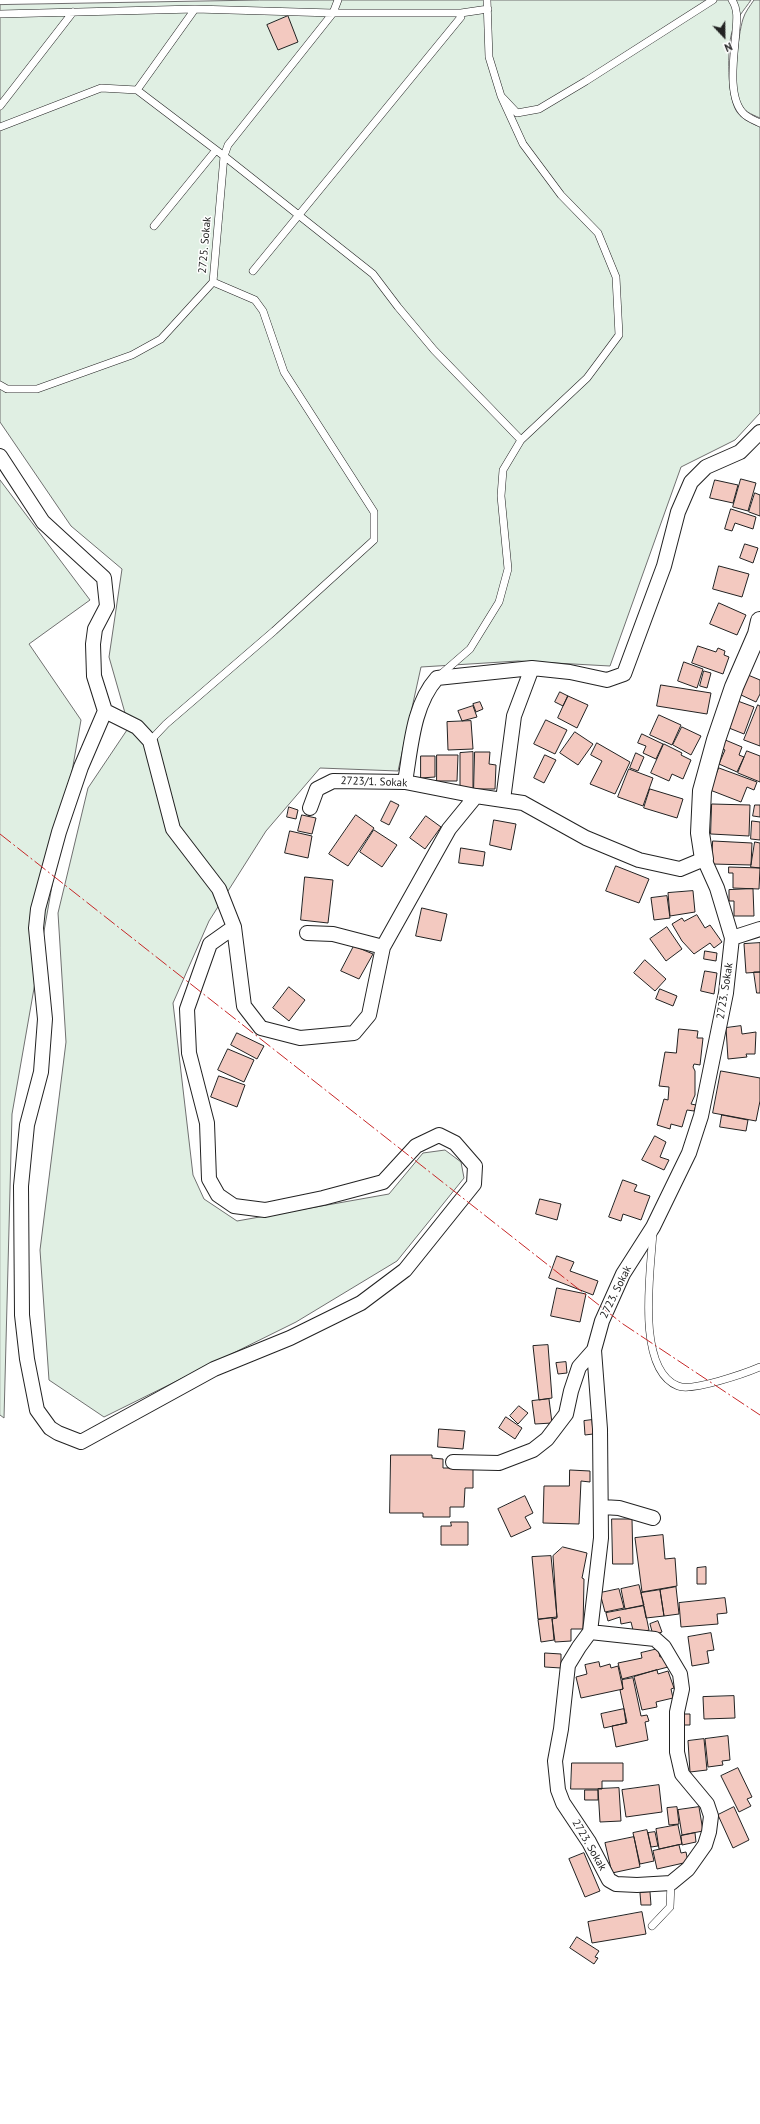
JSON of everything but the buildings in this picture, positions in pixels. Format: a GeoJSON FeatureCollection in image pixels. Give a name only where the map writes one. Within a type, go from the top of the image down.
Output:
{"type":"FeatureCollection","features":[{"type":"Feature","properties":{"kind":"street"},"geometry":{"type":"LineString","coordinates":[[406,782],[415,724],[430,686],[437,678],[532,668],[570,672],[607,680],[624,674],[664,566],[678,512],[691,482],[706,467],[740,452],[760,432]]}},
{"type":"Feature","properties":{"kind":"street"},"geometry":{"type":"LineString","coordinates":[[0,456],[43,522],[104,578],[107,606],[95,629],[93,644],[94,676],[105,711],[81,767],[59,832],[38,909],[36,928],[45,1019],[41,1072],[27,1125],[21,1186],[22,1315],[33,1392],[37,1410],[43,1419],[50,1428],[68,1438],[81,1442],[214,1369],[290,1338],[361,1303],[405,1270],[474,1184],[475,1166],[455,1143],[439,1135],[416,1146],[383,1182],[265,1210],[234,1206],[218,1195],[209,1179],[207,1123],[188,1053],[187,1009],[210,944],[234,926]]}},
{"type":"Feature","properties":{"kind":"street","name":"2723. Sokak"},"geometry":{"type":"LineString","coordinates":[[671,1883],[637,1885],[616,1884],[609,1880],[589,1842],[563,1803],[558,1790],[555,1761],[561,1729],[568,1665],[590,1632],[601,1538],[602,1507],[600,1429],[594,1350],[602,1321],[623,1274],[654,1227],[689,1153],[702,1116],[726,994],[732,938],[717,888],[704,859],[700,833],[702,791],[731,693],[757,634],[760,621]]}},
{"type":"Feature","properties":{"kind":"street"},"geometry":{"type":"LineString","coordinates":[[503,800],[514,716],[532,668]]}},
{"type":"Feature","properties":{"kind":"street"},"geometry":{"type":"LineString","coordinates":[[105,711],[137,727],[150,741],[173,829],[219,888],[234,926],[244,1006],[261,1028],[300,1038],[354,1033],[369,1015],[383,947],[449,829],[476,796]]}},
{"type":"Feature","properties":{"kind":"street","name":"2723/1. Sokak"},"geometry":{"type":"LineString","coordinates":[[310,808],[317,789],[333,781],[406,782],[476,796],[523,803],[586,838],[639,860],[680,869],[704,859]]}},
{"type":"Feature","properties":{"kind":"street"},"geometry":{"type":"LineString","coordinates":[[732,938],[760,929]]}},
{"type":"Feature","properties":{"kind":"street"},"geometry":{"type":"LineString","coordinates":[[307,933],[333,934],[383,947]]}},
{"type":"Feature","properties":{"kind":"street","name":"2723. Sokak"},"geometry":{"type":"LineString","coordinates":[[453,1462],[499,1463],[533,1450],[547,1439],[566,1414],[571,1391],[579,1367],[594,1350]]}},
{"type":"Feature","properties":{"kind":"street"},"geometry":{"type":"LineString","coordinates":[[602,1507],[619,1508],[653,1518]]}},
{"type":"Feature","properties":{"kind":"street"},"geometry":{"type":"LineString","coordinates":[[590,1632],[655,1640],[664,1647],[680,1674],[682,1689],[678,1712],[677,1752],[682,1774],[707,1804],[711,1816],[709,1832],[705,1845],[688,1869],[671,1883]]}},
{"type":"Feature","properties":{"kind":"lane","name":"2725. Sokak"},"geometry":{"type":"LineString","coordinates":[[0,385],[7,389],[37,389],[93,370],[149,347],[161,339],[213,282],[224,156],[228,145],[333,13],[338,0]]}},
{"type":"Feature","properties":{"kind":"lane"},"geometry":{"type":"LineString","coordinates":[[437,678],[470,649],[499,602],[508,569],[501,496],[503,470],[521,440],[588,378],[619,335],[616,277],[598,233],[561,195],[523,144],[501,96],[489,57],[487,0]]}},
{"type":"Feature","properties":{"kind":"lane"},"geometry":{"type":"LineString","coordinates":[[501,96],[517,113],[539,109],[586,81],[713,0]]}},
{"type":"Feature","properties":{"kind":"lane"},"geometry":{"type":"LineString","coordinates":[[732,0],[736,6],[737,18],[733,78],[736,102],[743,114],[760,123]]}},
{"type":"Feature","properties":{"kind":"lane"},"geometry":{"type":"LineString","coordinates":[[137,90],[195,9]]}},
{"type":"Feature","properties":{"kind":"lane"},"geometry":{"type":"LineString","coordinates":[[0,14],[195,9],[333,13],[461,13],[488,9]]}},
{"type":"Feature","properties":{"kind":"lane"},"geometry":{"type":"LineString","coordinates":[[0,106],[73,12]]}},
{"type":"Feature","properties":{"kind":"lane"},"geometry":{"type":"LineString","coordinates":[[253,271],[461,17],[461,13]]}},
{"type":"Feature","properties":{"kind":"lane"},"geometry":{"type":"LineString","coordinates":[[0,127],[101,88],[137,90],[224,156],[373,274],[434,350],[521,440]]}},
{"type":"Feature","properties":{"kind":"lane"},"geometry":{"type":"LineString","coordinates":[[154,226],[216,150]]}},
{"type":"Feature","properties":{"kind":"lane"},"geometry":{"type":"LineString","coordinates":[[150,741],[166,724],[274,631],[374,540],[374,512],[284,372],[263,311],[255,300],[213,282]]}},
{"type":"Feature","properties":{"kind":"lane"},"geometry":{"type":"LineString","coordinates":[[654,1227],[649,1299],[650,1335],[653,1354],[664,1377],[679,1387],[691,1387],[743,1374],[760,1366]]}},
{"type":"Feature","properties":{"kind":"lane"},"geometry":{"type":"LineString","coordinates":[[652,1926],[670,1907],[671,1883]]}},
{"type":"Feature","properties":{"kind":"green space"},"geometry":{"type":"Polygon","coordinates":[[[260,0],[751,0],[737,19],[733,28],[729,49],[729,73],[731,96],[737,112],[750,123],[760,127],[760,413],[735,440],[681,467],[610,666],[518,661],[421,667],[398,771],[320,768],[266,831],[209,921],[173,1003],[193,1175],[204,1199],[237,1221],[389,1194],[423,1153],[445,1150],[461,1162],[464,1178],[397,1261],[296,1322],[104,1417],[49,1380],[40,1250],[66,1042],[58,913],[88,788],[129,727],[109,657],[122,569],[71,526],[0,422],[0,5],[260,0]]]}},
{"type":"Feature","properties":{"kind":"green space"},"geometry":{"type":"Polygon","coordinates":[[[754,0],[760,0],[760,118],[742,108],[736,95],[736,61],[741,27],[745,14],[754,0]]]}},
{"type":"Feature","properties":{"kind":"green space"},"geometry":{"type":"Polygon","coordinates":[[[0,480],[90,600],[29,644],[81,720],[12,1114],[4,1418],[0,1415],[0,480]]]}},
{"type":"Feature","properties":{"kind":"power"},"geometry":{"type":"LineString","coordinates":[[0,834],[623,1324],[760,1415]]}}]}
